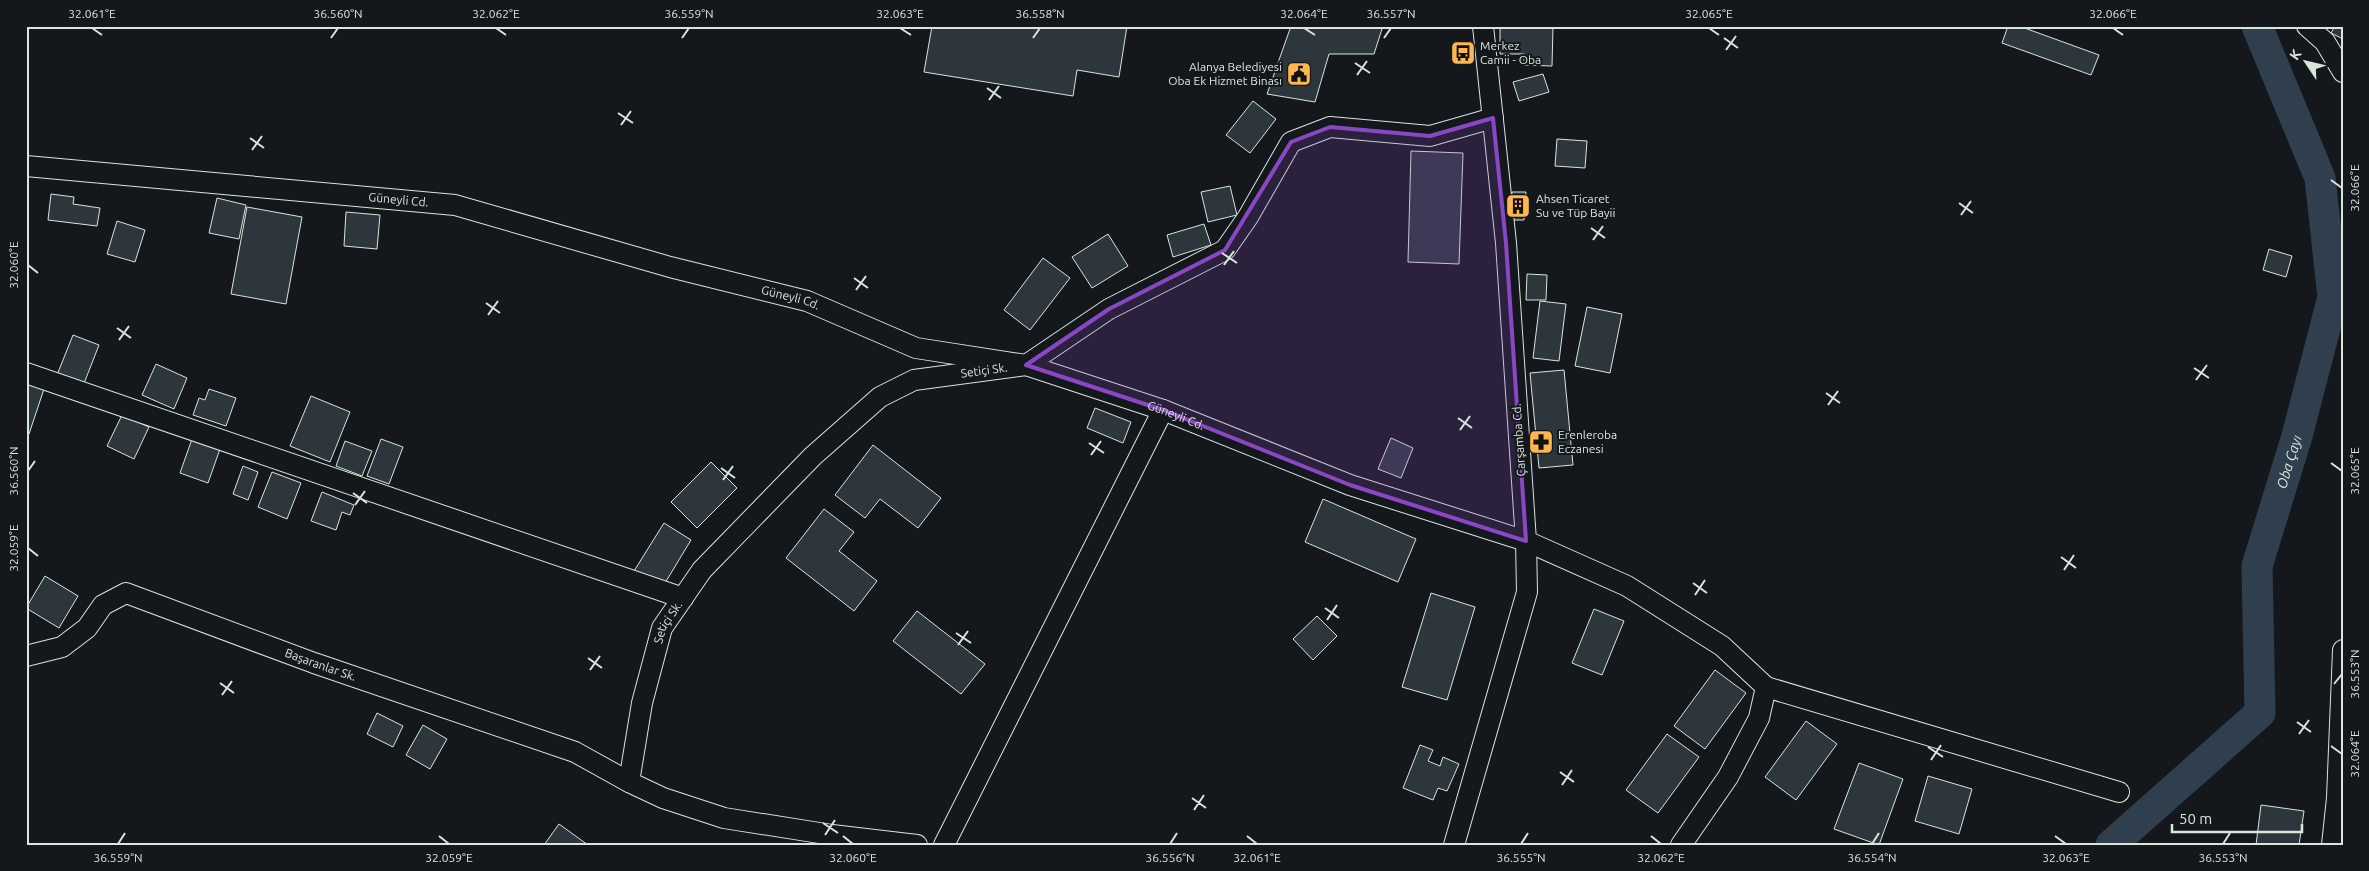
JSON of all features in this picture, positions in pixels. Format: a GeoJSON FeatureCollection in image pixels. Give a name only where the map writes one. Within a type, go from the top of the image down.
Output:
{"type":"FeatureCollection","features":[{"type":"Feature","properties":{"kind":"street","name":"Çarşamba Cd."},"geometry":{"type":"LineString","coordinates":[[1454,845],[1527,592],[1526,541],[1506,243],[1483,26]]}},
{"type":"Feature","properties":{"kind":"street"},"geometry":{"type":"LineString","coordinates":[[2307,26],[2325,42],[2343,72]]}},
{"type":"Feature","properties":{"kind":"street"},"geometry":{"type":"LineString","coordinates":[[1026,365],[1109,309],[1225,250],[1248,217],[1291,142],[1330,127],[1430,136],[1493,118]]}},
{"type":"Feature","properties":{"kind":"street","name":"Güneyli Cd."},"geometry":{"type":"LineString","coordinates":[[26,166],[455,205],[670,266],[807,301],[916,348],[1026,365],[1163,410],[1350,485],[1526,541],[1627,586],[1722,646],[1766,687]]}},
{"type":"Feature","properties":{"kind":"street"},"geometry":{"type":"LineString","coordinates":[[914,380],[916,348]]}},
{"type":"Feature","properties":{"kind":"street","name":"Setiçi Sk."},"geometry":{"type":"LineString","coordinates":[[629,782],[642,703],[662,628],[702,570],[813,456],[880,397],[914,380],[1026,365]]}},
{"type":"Feature","properties":{"kind":"street"},"geometry":{"type":"LineString","coordinates":[[26,373],[683,598]]}},
{"type":"Feature","properties":{"kind":"street"},"geometry":{"type":"LineString","coordinates":[[944,845],[1163,410]]}},
{"type":"Feature","properties":{"kind":"street","name":"Başaranlar Sk."},"geometry":{"type":"LineString","coordinates":[[26,656],[62,647],[87,628],[104,605],[126,593],[314,663],[575,752],[629,782]]}},
{"type":"Feature","properties":{"kind":"street"},"geometry":{"type":"LineString","coordinates":[[2332,845],[2340,797],[2343,650]]}},
{"type":"Feature","properties":{"kind":"street"},"geometry":{"type":"LineString","coordinates":[[1681,845],[1728,777],[1759,718],[1766,687],[2118,792]]}},
{"type":"Feature","properties":{"kind":"street"},"geometry":{"type":"LineString","coordinates":[[629,782],[663,798],[724,818],[834,840],[917,845]]}},
{"type":"Feature","properties":{"kind":"highlighted area"},"geometry":{"type":"Polygon","coordinates":[[[1493,118],[1506,243],[1526,541],[1350,485],[1163,410],[1026,365],[1109,309],[1225,250],[1291,142],[1330,127],[1430,136],[1493,118]]]}},
{"type":"Feature","properties":{"kind":"building"},"geometry":{"type":"Polygon","coordinates":[[[932,26],[1127,26],[1119,77],[1077,70],[1073,96],[924,72],[932,26]]]}},
{"type":"Feature","properties":{"kind":"building","name":"Alanya Belediyesi Oba Ek Hizmet Binası"},"geometry":{"type":"Polygon","coordinates":[[[1291,26],[1372,26],[1382,29],[1374,54],[1329,54],[1315,102],[1267,94],[1291,26]]]}},
{"type":"Feature","properties":{"kind":"building"},"geometry":{"type":"Polygon","coordinates":[[[1500,26],[1553,26],[1552,66],[1524,65],[1524,54],[1500,54],[1500,26]]]}},
{"type":"Feature","properties":{"kind":"building"},"geometry":{"type":"Polygon","coordinates":[[[2008,26],[2019,26],[2099,55],[2091,75],[2002,43],[2008,26]]]}},
{"type":"Feature","properties":{"kind":"building"},"geometry":{"type":"Polygon","coordinates":[[[2335,26],[2343,26],[2343,39],[2331,33],[2335,26]]]}},
{"type":"Feature","properties":{"kind":"building"},"geometry":{"type":"Polygon","coordinates":[[[1543,74],[1549,92],[1519,101],[1513,82],[1543,74]]]}},
{"type":"Feature","properties":{"kind":"building"},"geometry":{"type":"Polygon","coordinates":[[[1253,101],[1276,119],[1250,153],[1226,135],[1253,101]]]}},
{"type":"Feature","properties":{"kind":"building"},"geometry":{"type":"Polygon","coordinates":[[[1557,139],[1587,141],[1585,168],[1555,166],[1557,139]]]}},
{"type":"Feature","properties":{"kind":"building"},"geometry":{"type":"Polygon","coordinates":[[[1411,151],[1463,153],[1459,264],[1408,262],[1411,151]]]}},
{"type":"Feature","properties":{"kind":"building"},"geometry":{"type":"Polygon","coordinates":[[[1230,186],[1237,215],[1208,222],[1201,192],[1230,186]]]}},
{"type":"Feature","properties":{"kind":"building","name":"Ahsen Ticaret Su ve Tüp Bayii"},"geometry":{"type":"Polygon","coordinates":[[[1512,192],[1526,192],[1524,220],[1510,220],[1512,192]]]}},
{"type":"Feature","properties":{"kind":"building"},"geometry":{"type":"Polygon","coordinates":[[[51,194],[74,197],[73,204],[100,208],[97,226],[48,220],[51,194]]]}},
{"type":"Feature","properties":{"kind":"building"},"geometry":{"type":"Polygon","coordinates":[[[217,198],[246,205],[239,239],[209,233],[217,198]]]}},
{"type":"Feature","properties":{"kind":"building"},"geometry":{"type":"Polygon","coordinates":[[[247,207],[302,217],[286,304],[231,294],[247,207]]]}},
{"type":"Feature","properties":{"kind":"building"},"geometry":{"type":"Polygon","coordinates":[[[346,212],[380,215],[377,249],[344,246],[346,212]]]}},
{"type":"Feature","properties":{"kind":"building"},"geometry":{"type":"Polygon","coordinates":[[[117,221],[145,230],[135,262],[107,254],[117,221]]]}},
{"type":"Feature","properties":{"kind":"building"},"geometry":{"type":"Polygon","coordinates":[[[1204,224],[1211,245],[1173,257],[1167,235],[1204,224]]]}},
{"type":"Feature","properties":{"kind":"building"},"geometry":{"type":"Polygon","coordinates":[[[1108,234],[1128,266],[1092,288],[1072,257],[1108,234]]]}},
{"type":"Feature","properties":{"kind":"building"},"geometry":{"type":"Polygon","coordinates":[[[2269,249],[2292,256],[2286,277],[2263,270],[2269,249]]]}},
{"type":"Feature","properties":{"kind":"building"},"geometry":{"type":"Polygon","coordinates":[[[1043,258],[1070,278],[1030,330],[1004,310],[1043,258]]]}},
{"type":"Feature","properties":{"kind":"building"},"geometry":{"type":"Polygon","coordinates":[[[1527,274],[1547,275],[1546,300],[1526,300],[1527,274]]]}},
{"type":"Feature","properties":{"kind":"building"},"geometry":{"type":"Polygon","coordinates":[[[1540,301],[1566,304],[1559,361],[1533,358],[1540,301]]]}},
{"type":"Feature","properties":{"kind":"building"},"geometry":{"type":"Polygon","coordinates":[[[1587,307],[1622,314],[1610,373],[1575,366],[1587,307]]]}},
{"type":"Feature","properties":{"kind":"building"},"geometry":{"type":"Polygon","coordinates":[[[73,335],[99,345],[83,386],[57,375],[73,335]]]}},
{"type":"Feature","properties":{"kind":"building"},"geometry":{"type":"Polygon","coordinates":[[[156,364],[187,378],[174,409],[142,395],[156,364]]]}},
{"type":"Feature","properties":{"kind":"building"},"geometry":{"type":"Polygon","coordinates":[[[1564,370],[1573,465],[1539,468],[1530,373],[1564,370]]]}},
{"type":"Feature","properties":{"kind":"building"},"geometry":{"type":"Polygon","coordinates":[[[26,380],[45,386],[29,434],[26,433],[26,380]]]}},
{"type":"Feature","properties":{"kind":"building"},"geometry":{"type":"Polygon","coordinates":[[[209,389],[236,398],[226,426],[193,415],[199,398],[205,400],[209,389]]]}},
{"type":"Feature","properties":{"kind":"building"},"geometry":{"type":"Polygon","coordinates":[[[311,396],[350,412],[330,462],[290,446],[311,396]]]}},
{"type":"Feature","properties":{"kind":"building"},"geometry":{"type":"Polygon","coordinates":[[[1095,408],[1131,422],[1123,443],[1087,428],[1095,408]]]}},
{"type":"Feature","properties":{"kind":"building"},"geometry":{"type":"Polygon","coordinates":[[[122,415],[149,427],[134,459],[107,446],[122,415]]]}},
{"type":"Feature","properties":{"kind":"building"},"geometry":{"type":"Polygon","coordinates":[[[1391,438],[1413,448],[1401,478],[1378,469],[1391,438]]]}},
{"type":"Feature","properties":{"kind":"building"},"geometry":{"type":"Polygon","coordinates":[[[192,439],[220,449],[208,483],[180,473],[192,439]]]}},
{"type":"Feature","properties":{"kind":"building"},"geometry":{"type":"Polygon","coordinates":[[[381,439],[403,447],[389,484],[367,476],[381,439]]]}},
{"type":"Feature","properties":{"kind":"building"},"geometry":{"type":"Polygon","coordinates":[[[345,441],[372,451],[362,476],[336,466],[345,441]]]}},
{"type":"Feature","properties":{"kind":"building"},"geometry":{"type":"Polygon","coordinates":[[[873,445],[941,498],[918,528],[880,499],[865,518],[835,495],[873,445]]]}},
{"type":"Feature","properties":{"kind":"building"},"geometry":{"type":"Polygon","coordinates":[[[711,462],[737,488],[697,528],[671,502],[711,462]]]}},
{"type":"Feature","properties":{"kind":"building"},"geometry":{"type":"Polygon","coordinates":[[[243,466],[258,472],[248,500],[233,494],[243,466]]]}},
{"type":"Feature","properties":{"kind":"building"},"geometry":{"type":"Polygon","coordinates":[[[272,472],[301,483],[287,519],[258,507],[272,472]]]}},
{"type":"Feature","properties":{"kind":"building"},"geometry":{"type":"Polygon","coordinates":[[[322,492],[354,505],[350,515],[342,512],[336,530],[311,521],[322,492]]]}},
{"type":"Feature","properties":{"kind":"building"},"geometry":{"type":"Polygon","coordinates":[[[1323,499],[1416,539],[1398,582],[1305,542],[1323,499]]]}},
{"type":"Feature","properties":{"kind":"building"},"geometry":{"type":"Polygon","coordinates":[[[824,509],[854,532],[839,551],[877,581],[854,611],[786,558],[824,509]]]}},
{"type":"Feature","properties":{"kind":"building"},"geometry":{"type":"Polygon","coordinates":[[[664,523],[691,540],[662,588],[634,571],[664,523]]]}},
{"type":"Feature","properties":{"kind":"building"},"geometry":{"type":"Polygon","coordinates":[[[45,576],[78,596],[59,628],[26,608],[45,576]]]}},
{"type":"Feature","properties":{"kind":"building"},"geometry":{"type":"Polygon","coordinates":[[[1431,593],[1475,607],[1447,700],[1402,687],[1431,593]]]}},
{"type":"Feature","properties":{"kind":"building"},"geometry":{"type":"Polygon","coordinates":[[[1594,609],[1624,621],[1602,675],[1572,663],[1594,609]]]}},
{"type":"Feature","properties":{"kind":"building"},"geometry":{"type":"Polygon","coordinates":[[[917,611],[985,664],[961,694],[893,641],[917,611]]]}},
{"type":"Feature","properties":{"kind":"building"},"geometry":{"type":"Polygon","coordinates":[[[1317,616],[1337,636],[1313,660],[1293,639],[1317,616]]]}},
{"type":"Feature","properties":{"kind":"building"},"geometry":{"type":"Polygon","coordinates":[[[1715,670],[1746,693],[1705,749],[1674,726],[1715,670]]]}},
{"type":"Feature","properties":{"kind":"building"},"geometry":{"type":"Polygon","coordinates":[[[377,713],[403,726],[393,747],[367,734],[377,713]]]}},
{"type":"Feature","properties":{"kind":"building"},"geometry":{"type":"Polygon","coordinates":[[[1806,721],[1837,744],[1796,800],[1765,777],[1806,721]]]}},
{"type":"Feature","properties":{"kind":"building"},"geometry":{"type":"Polygon","coordinates":[[[423,725],[447,739],[430,769],[406,755],[423,725]]]}},
{"type":"Feature","properties":{"kind":"building"},"geometry":{"type":"Polygon","coordinates":[[[1667,734],[1699,757],[1658,813],[1626,790],[1667,734]]]}},
{"type":"Feature","properties":{"kind":"building"},"geometry":{"type":"Polygon","coordinates":[[[1420,745],[1433,750],[1428,761],[1440,766],[1443,757],[1459,764],[1447,791],[1438,788],[1433,800],[1403,788],[1420,745]]]}},
{"type":"Feature","properties":{"kind":"building"},"geometry":{"type":"Polygon","coordinates":[[[1859,763],[1903,779],[1879,845],[1834,829],[1859,763]]]}},
{"type":"Feature","properties":{"kind":"building"},"geometry":{"type":"Polygon","coordinates":[[[1928,776],[1972,789],[1959,834],[1915,821],[1928,776]]]}},
{"type":"Feature","properties":{"kind":"building"},"geometry":{"type":"Polygon","coordinates":[[[2261,805],[2304,811],[2299,845],[2256,845],[2261,805]]]}},
{"type":"Feature","properties":{"kind":"building"},"geometry":{"type":"Polygon","coordinates":[[[559,824],[588,845],[544,845],[559,824]]]}},
{"type":"Feature","properties":{"kind":"waterway","name":"Oba Çayı"},"geometry":{"type":"LineString","coordinates":[[2111,845],[2260,713],[2257,566],[2297,436],[2333,297],[2320,178],[2257,26]]}},
{"type":"Feature","properties":{"kind":"place","name":"Merkez Camii - Oba"},"geometry":{"type":"Point","coordinates":[1463,53]}},
{"type":"Feature","properties":{"kind":"place","name":"Alanya Belediyesi Oba Ek Hizmet Binası"},"geometry":{"type":"Point","coordinates":[1299,74]}},
{"type":"Feature","properties":{"kind":"place","name":"Ahsen Ticaret Su ve Tüp Bayii"},"geometry":{"type":"Point","coordinates":[1518,206]}},
{"type":"Feature","properties":{"kind":"place","name":"Erenleroba Eczanesi"},"geometry":{"type":"Point","coordinates":[1541,442]}}]}
